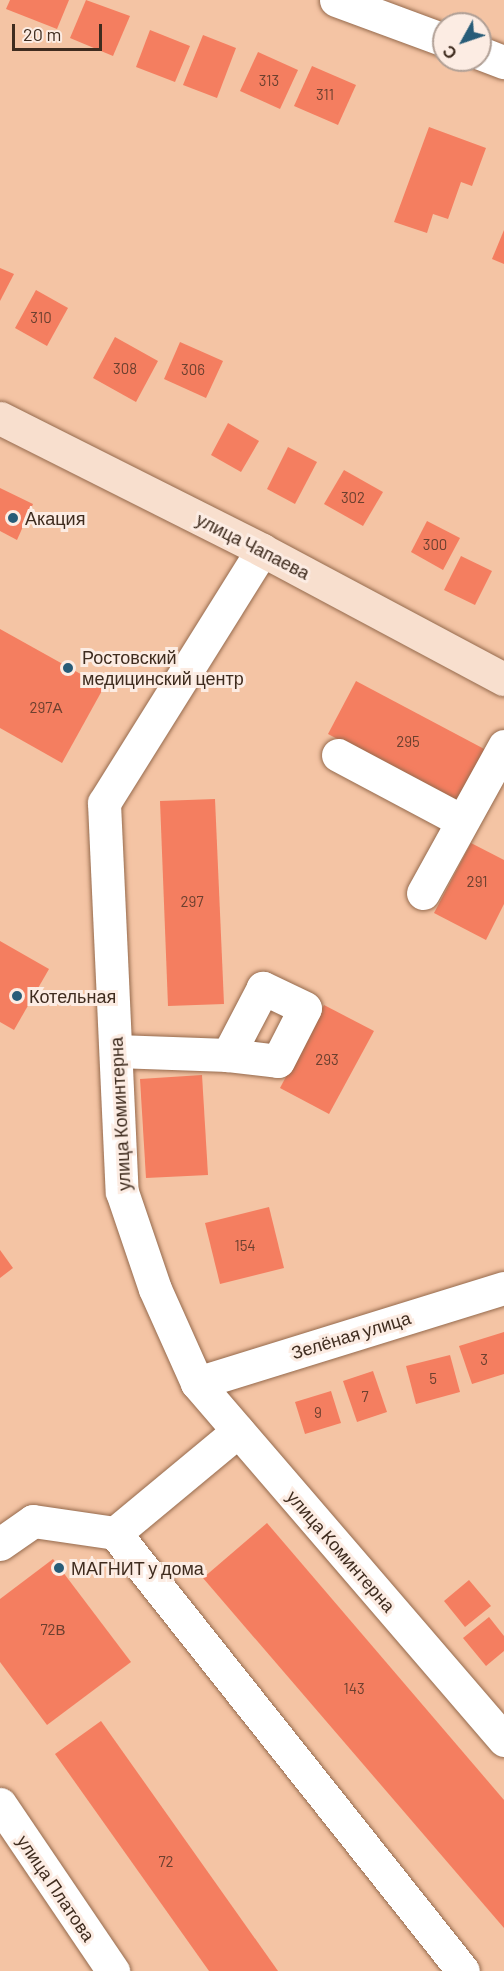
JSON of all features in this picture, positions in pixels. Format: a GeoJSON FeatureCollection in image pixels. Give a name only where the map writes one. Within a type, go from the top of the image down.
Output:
{"type":"FeatureCollection","features":[{"type":"Feature","properties":{"kind":"main road","name":"улица Чапаева"},"geometry":{"type":"LineString","coordinates":[[0,418],[262,550],[504,679]]}},
{"type":"Feature","properties":{"kind":"street"},"geometry":{"type":"LineString","coordinates":[[336,0],[432,36]]}},
{"type":"Feature","properties":{"kind":"street","name":"улица Коминтерна"},"geometry":{"type":"LineString","coordinates":[[262,550],[104,803],[122,1192],[154,1289],[197,1383],[504,1740]]}},
{"type":"Feature","properties":{"kind":"street"},"geometry":{"type":"LineString","coordinates":[[423,893],[504,746]]}},
{"type":"Feature","properties":{"kind":"street"},"geometry":{"type":"LineString","coordinates":[[338,755],[462,820]]}},
{"type":"Feature","properties":{"kind":"street"},"geometry":{"type":"LineString","coordinates":[[116,1051],[228,1055]]}},
{"type":"Feature","properties":{"kind":"street","name":"Зелёная улица"},"geometry":{"type":"LineString","coordinates":[[197,1383],[504,1288]]}},
{"type":"Feature","properties":{"kind":"street"},"geometry":{"type":"LineString","coordinates":[[115,1533],[237,1431]]}},
{"type":"Feature","properties":{"kind":"street"},"geometry":{"type":"LineString","coordinates":[[0,1544],[33,1521],[115,1533],[463,1971]]}},
{"type":"Feature","properties":{"kind":"street","name":"улица Платова"},"geometry":{"type":"LineString","coordinates":[[0,1804],[113,1971]]}},
{"type":"Feature","properties":{"kind":"building"},"geometry":{"type":"Polygon","coordinates":[[[10,0],[69,0],[57,29],[6,9],[10,0]]]}},
{"type":"Feature","properties":{"kind":"building"},"geometry":{"type":"Polygon","coordinates":[[[86,0],[130,16],[113,56],[70,38],[86,0]]]}},
{"type":"Feature","properties":{"kind":"building"},"geometry":{"type":"Polygon","coordinates":[[[150,30],[190,46],[175,82],[136,67],[150,30]]]}},
{"type":"Feature","properties":{"kind":"building"},"geometry":{"type":"Polygon","coordinates":[[[203,35],[236,48],[217,98],[183,85],[203,35]]]}},
{"type":"Feature","properties":{"kind":"building"},"geometry":{"type":"Polygon","coordinates":[[[258,52],[298,70],[280,109],[240,91],[258,52]]]}},
{"type":"Feature","properties":{"kind":"building"},"geometry":{"type":"Polygon","coordinates":[[[312,66],[356,85],[338,125],[294,106],[312,66]]]}},
{"type":"Feature","properties":{"kind":"building"},"geometry":{"type":"Polygon","coordinates":[[[429,127],[486,148],[472,186],[461,182],[448,219],[433,214],[427,233],[394,222],[429,127]]]}},
{"type":"Feature","properties":{"kind":"building"},"geometry":{"type":"Polygon","coordinates":[[[504,230],[504,264],[492,259],[504,230]]]}},
{"type":"Feature","properties":{"kind":"building"},"geometry":{"type":"Polygon","coordinates":[[[0,268],[14,274],[0,301],[0,268]]]}},
{"type":"Feature","properties":{"kind":"building"},"geometry":{"type":"Polygon","coordinates":[[[36,290],[68,308],[47,346],[15,328],[36,290]]]}},
{"type":"Feature","properties":{"kind":"building"},"geometry":{"type":"Polygon","coordinates":[[[115,337],[158,361],[136,402],[93,378],[115,337]]]}},
{"type":"Feature","properties":{"kind":"building"},"geometry":{"type":"Polygon","coordinates":[[[180,342],[223,361],[206,398],[164,379],[180,342]]]}},
{"type":"Feature","properties":{"kind":"building"},"geometry":{"type":"Polygon","coordinates":[[[228,423],[259,441],[241,472],[211,455],[228,423]]]}},
{"type":"Feature","properties":{"kind":"building"},"geometry":{"type":"Polygon","coordinates":[[[288,447],[317,462],[295,504],[267,489],[288,447]]]}},
{"type":"Feature","properties":{"kind":"building"},"geometry":{"type":"Polygon","coordinates":[[[344,470],[383,492],[363,526],[324,504],[344,470]]]}},
{"type":"Feature","properties":{"kind":"building","name":"Акация"},"geometry":{"type":"Polygon","coordinates":[[[0,488],[33,504],[17,540],[0,531],[0,488]]]}},
{"type":"Feature","properties":{"kind":"building"},"geometry":{"type":"Polygon","coordinates":[[[427,521],[460,538],[443,570],[411,552],[427,521]]]}},
{"type":"Feature","properties":{"kind":"building"},"geometry":{"type":"Polygon","coordinates":[[[461,556],[492,571],[475,605],[444,590],[461,556]]]}},
{"type":"Feature","properties":{"kind":"building"},"geometry":{"type":"Polygon","coordinates":[[[0,629],[104,687],[62,763],[0,728],[0,629]]]}},
{"type":"Feature","properties":{"kind":"building"},"geometry":{"type":"Polygon","coordinates":[[[356,681],[488,751],[460,804],[328,734],[356,681]]]}},
{"type":"Feature","properties":{"kind":"building"},"geometry":{"type":"Polygon","coordinates":[[[215,799],[224,1004],[168,1006],[160,801],[215,799]]]}},
{"type":"Feature","properties":{"kind":"building"},"geometry":{"type":"Polygon","coordinates":[[[471,843],[504,860],[504,904],[486,940],[434,913],[471,843]]]}},
{"type":"Feature","properties":{"kind":"building","name":"Котельная"},"geometry":{"type":"Polygon","coordinates":[[[0,941],[49,969],[14,1030],[0,1022],[0,941]]]}},
{"type":"Feature","properties":{"kind":"building"},"geometry":{"type":"Polygon","coordinates":[[[324,1005],[374,1031],[329,1114],[280,1088],[324,1005]]]}},
{"type":"Feature","properties":{"kind":"building"},"geometry":{"type":"Polygon","coordinates":[[[202,1075],[208,1175],[146,1178],[140,1079],[202,1075]]]}},
{"type":"Feature","properties":{"kind":"building"},"geometry":{"type":"Polygon","coordinates":[[[269,1207],[284,1268],[220,1284],[205,1223],[269,1207]]]}},
{"type":"Feature","properties":{"kind":"building"},"geometry":{"type":"Polygon","coordinates":[[[0,1250],[13,1268],[0,1278],[0,1250]]]}},
{"type":"Feature","properties":{"kind":"building"},"geometry":{"type":"Polygon","coordinates":[[[504,1332],[504,1374],[472,1384],[459,1346],[504,1332]]]}},
{"type":"Feature","properties":{"kind":"building"},"geometry":{"type":"Polygon","coordinates":[[[450,1355],[460,1392],[416,1404],[406,1366],[450,1355]]]}},
{"type":"Feature","properties":{"kind":"building"},"geometry":{"type":"Polygon","coordinates":[[[373,1371],[387,1412],[357,1422],[343,1381],[373,1371]]]}},
{"type":"Feature","properties":{"kind":"building"},"geometry":{"type":"Polygon","coordinates":[[[331,1391],[341,1423],[305,1434],[295,1402],[331,1391]]]}},
{"type":"Feature","properties":{"kind":"building"},"geometry":{"type":"Polygon","coordinates":[[[267,1523],[504,1800],[504,1928],[203,1578],[267,1523]]]}},
{"type":"Feature","properties":{"kind":"building"},"geometry":{"type":"Polygon","coordinates":[[[53,1559],[131,1662],[47,1725],[0,1662],[0,1599],[53,1559]]]}},
{"type":"Feature","properties":{"kind":"building"},"geometry":{"type":"Polygon","coordinates":[[[469,1580],[491,1606],[465,1627],[444,1601],[469,1580]]]}},
{"type":"Feature","properties":{"kind":"building"},"geometry":{"type":"Polygon","coordinates":[[[489,1617],[504,1636],[504,1651],[486,1666],[463,1638],[489,1617]]]}},
{"type":"Feature","properties":{"kind":"building"},"geometry":{"type":"Polygon","coordinates":[[[101,1721],[278,1971],[209,1971],[55,1754],[101,1721]]]}},
{"type":"Feature","properties":{"kind":"place","name":"Акация"},"geometry":{"type":"Point","coordinates":[13,518]}},
{"type":"Feature","properties":{"kind":"place","name":"Ростовский медицинский центр"},"geometry":{"type":"Point","coordinates":[68,668]}},
{"type":"Feature","properties":{"kind":"place","name":"Котельная"},"geometry":{"type":"Point","coordinates":[17,996]}},
{"type":"Feature","properties":{"kind":"place","name":"МАГНИТ у дома"},"geometry":{"type":"Point","coordinates":[59,1568]}}]}
